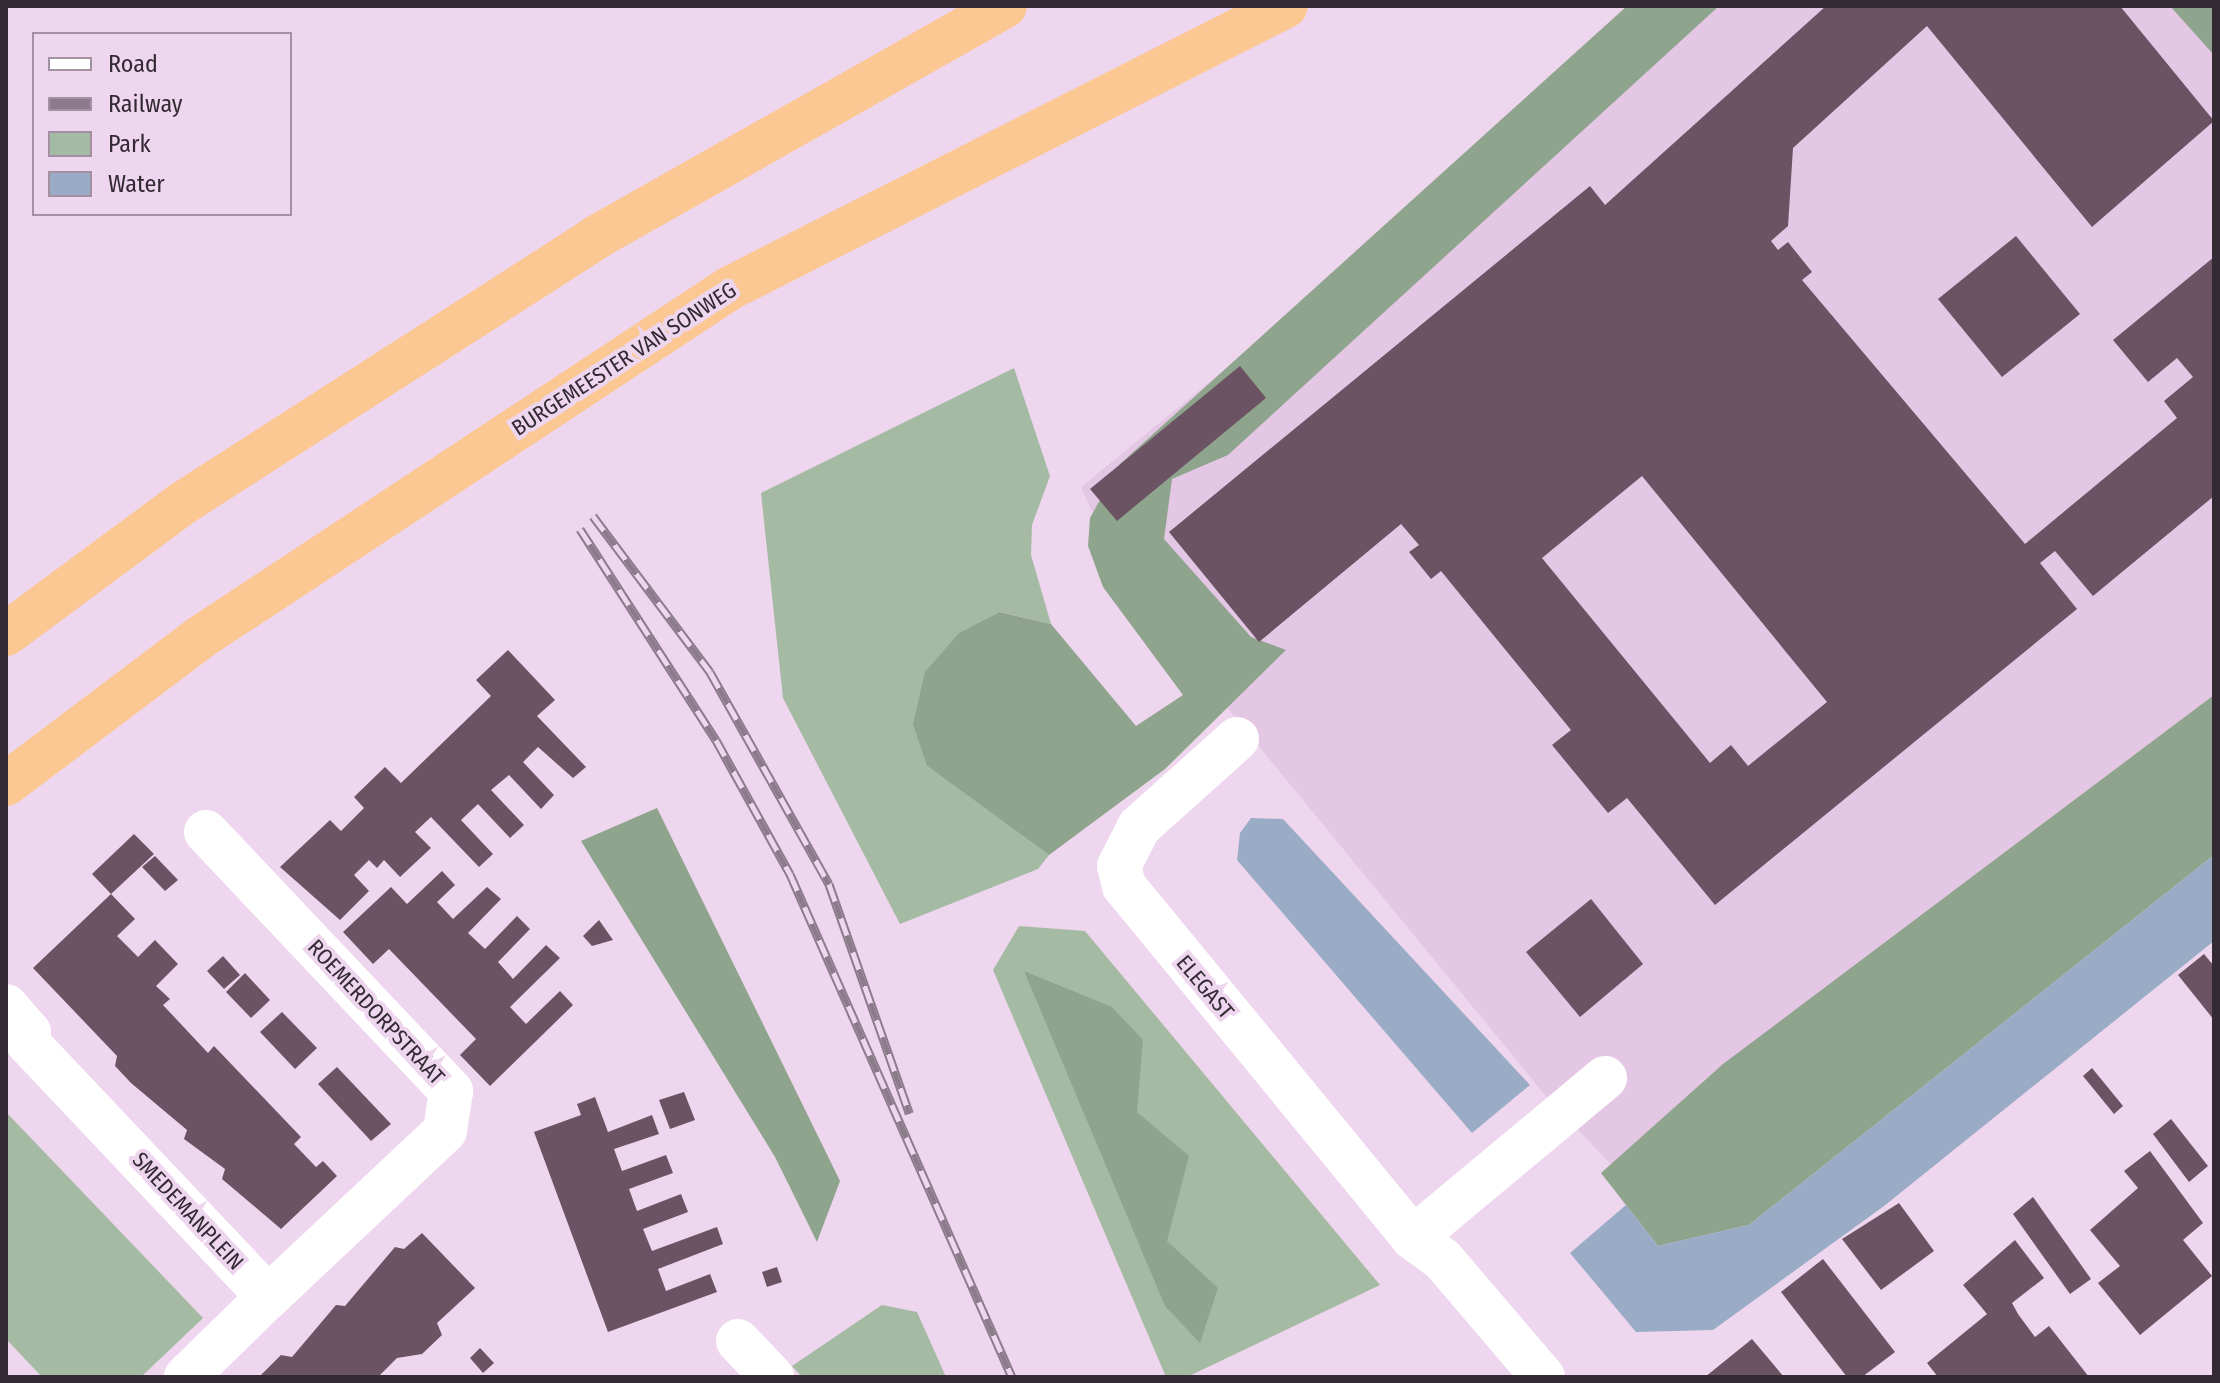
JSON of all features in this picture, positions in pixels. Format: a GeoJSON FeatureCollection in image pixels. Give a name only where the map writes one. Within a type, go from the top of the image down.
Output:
{"type":"FeatureCollection","features":[{"type":"Feature","properties":{"kind":"highway"},"geometry":{"type":"LineString","coordinates":[[6,634],[183,503],[595,238],[1005,6]]}},
{"type":"Feature","properties":{"kind":"highway","name":"BURGEMEESTER VAN SONWEG"},"geometry":{"type":"LineString","coordinates":[[6,784],[201,637],[730,288],[1286,6]]}},
{"type":"Feature","properties":{"kind":"street","name":"ELEGAST"},"geometry":{"type":"LineString","coordinates":[[1237,739],[1139,827],[1119,866],[1124,886],[1413,1238],[1443,1260],[1543,1377]]}},
{"type":"Feature","properties":{"kind":"street","name":"ROEMERDORPSTRAAT"},"geometry":{"type":"LineString","coordinates":[[206,832],[451,1091],[445,1131],[268,1297]]}},
{"type":"Feature","properties":{"kind":"street","name":"SMEDEMANPLEIN"},"geometry":{"type":"LineString","coordinates":[[6,1006],[29,1032],[17,1053],[268,1297]]}},
{"type":"Feature","properties":{"kind":"street"},"geometry":{"type":"LineString","coordinates":[[1413,1238],[1605,1078]]}},
{"type":"Feature","properties":{"kind":"street"},"geometry":{"type":"LineString","coordinates":[[186,1377],[268,1297]]}},
{"type":"Feature","properties":{"kind":"street"},"geometry":{"type":"LineString","coordinates":[[738,1341],[772,1377]]}},
{"type":"Feature","properties":{"kind":"shaded area"},"geometry":{"type":"Polygon","coordinates":[[[1670,6],[2214,6],[2214,825],[1657,1213],[1546,1096],[1123,581],[1081,487],[1670,6]]]}},
{"type":"Feature","properties":{"kind":"green space"},"geometry":{"type":"Polygon","coordinates":[[[1627,6],[1719,6],[1228,455],[1172,479],[1164,539],[1251,637],[1286,650],[1165,769],[1049,855],[927,766],[913,724],[925,672],[959,633],[1000,612],[1051,624],[1136,726],[1183,695],[1103,587],[1088,546],[1090,518],[1120,464],[1627,6]]]}},
{"type":"Feature","properties":{"kind":"green space"},"geometry":{"type":"Polygon","coordinates":[[[2170,6],[2214,6],[2214,55],[2170,6]]]}},
{"type":"Feature","properties":{"kind":"green space"},"geometry":{"type":"Polygon","coordinates":[[[1014,368],[1050,476],[1032,525],[1031,555],[1051,624],[1001,612],[927,766],[1049,855],[1038,869],[900,924],[783,698],[761,493],[1014,368]]]}},
{"type":"Feature","properties":{"kind":"green space"},"geometry":{"type":"Polygon","coordinates":[[[2214,695],[2214,855],[1749,1225],[1658,1246],[1601,1173],[1723,1064],[2214,695]]]}},
{"type":"Feature","properties":{"kind":"green space"},"geometry":{"type":"Polygon","coordinates":[[[657,808],[840,1181],[817,1242],[775,1157],[581,841],[657,808]]]}},
{"type":"Feature","properties":{"kind":"green space"},"geometry":{"type":"Polygon","coordinates":[[[1019,926],[1085,931],[1380,1285],[1187,1377],[1166,1377],[993,970],[1019,926]]]}},
{"type":"Feature","properties":{"kind":"green space"},"geometry":{"type":"Polygon","coordinates":[[[1024,971],[1112,1007],[1143,1040],[1137,1112],[1189,1156],[1167,1241],[1218,1288],[1200,1343],[1165,1306],[1024,971]]]}},
{"type":"Feature","properties":{"kind":"green space"},"geometry":{"type":"Polygon","coordinates":[[[6,1112],[203,1318],[141,1377],[42,1377],[6,1339],[6,1112]]]}},
{"type":"Feature","properties":{"kind":"green space"},"geometry":{"type":"Polygon","coordinates":[[[882,1305],[917,1312],[946,1377],[802,1377],[792,1366],[882,1305]]]}},
{"type":"Feature","properties":{"kind":"water"},"geometry":{"type":"Polygon","coordinates":[[[1251,818],[1283,819],[1530,1085],[1472,1133],[1237,860],[1240,833],[1251,818]]]}},
{"type":"Feature","properties":{"kind":"water"},"geometry":{"type":"Polygon","coordinates":[[[2214,855],[2214,941],[1884,1206],[1713,1330],[1636,1332],[1570,1253],[1626,1205],[1658,1246],[1749,1225],[2214,855]]]}},
{"type":"Feature","properties":{"kind":"building"},"geometry":{"type":"Polygon","coordinates":[[[1826,6],[2120,6],[2214,121],[2092,227],[1927,26],[1793,148],[1788,226],[1771,241],[1778,250],[1788,242],[1812,272],[1802,280],[2025,544],[2177,418],[2164,401],[2193,377],[2177,358],[2148,382],[2113,340],[2214,257],[2214,496],[2093,596],[2055,551],[2040,563],[2077,609],[1715,905],[1627,798],[1608,813],[1552,745],[1571,730],[1441,571],[1431,579],[1409,552],[1419,545],[1401,524],[1259,642],[1169,532],[1590,186],[1605,205],[1826,6]],[[1642,476],[1542,558],[1710,763],[1731,745],[1748,766],[1827,702],[1642,476]]]}},
{"type":"Feature","properties":{"kind":"building"},"geometry":{"type":"Polygon","coordinates":[[[2016,236],[2080,314],[2002,377],[1938,299],[2016,236]]]}},
{"type":"Feature","properties":{"kind":"building"},"geometry":{"type":"Polygon","coordinates":[[[1240,366],[1266,398],[1117,521],[1090,489],[1240,366]]]}},
{"type":"Feature","properties":{"kind":"building"},"geometry":{"type":"Polygon","coordinates":[[[508,650],[555,700],[537,716],[586,767],[573,778],[538,747],[523,762],[554,795],[541,809],[509,775],[491,790],[524,825],[510,838],[478,804],[461,820],[493,854],[479,867],[431,817],[415,832],[431,848],[400,877],[384,860],[377,868],[369,860],[354,875],[369,891],[340,920],[280,867],[330,820],[341,831],[364,808],[354,797],[385,767],[401,783],[491,696],[476,680],[508,650]]]}},
{"type":"Feature","properties":{"kind":"building"},"geometry":{"type":"Polygon","coordinates":[[[134,834],[154,854],[111,894],[92,874],[134,834]]]}},
{"type":"Feature","properties":{"kind":"building"},"geometry":{"type":"Polygon","coordinates":[[[155,856],[178,880],[165,891],[142,867],[155,856]]]}},
{"type":"Feature","properties":{"kind":"building"},"geometry":{"type":"Polygon","coordinates":[[[442,871],[455,885],[437,902],[453,919],[487,887],[501,899],[468,933],[485,949],[517,916],[530,929],[498,962],[513,979],[546,945],[560,958],[510,1007],[526,1024],[560,991],[573,1005],[490,1086],[460,1055],[476,1039],[389,949],[373,964],[343,932],[391,887],[407,904],[442,871]]]}},
{"type":"Feature","properties":{"kind":"building"},"geometry":{"type":"Polygon","coordinates":[[[111,894],[135,919],[117,936],[138,957],[155,940],[178,964],[156,986],[170,999],[163,1005],[208,1053],[214,1046],[301,1137],[294,1144],[316,1167],[323,1161],[337,1176],[281,1229],[222,1179],[225,1169],[184,1139],[187,1130],[131,1083],[115,1066],[117,1056],[33,968],[111,894]]]}},
{"type":"Feature","properties":{"kind":"building"},"geometry":{"type":"Polygon","coordinates":[[[1591,899],[1643,964],[1580,1017],[1526,952],[1591,899]]]}},
{"type":"Feature","properties":{"kind":"building"},"geometry":{"type":"Polygon","coordinates":[[[599,920],[613,940],[592,946],[583,936],[599,920]]]}},
{"type":"Feature","properties":{"kind":"building"},"geometry":{"type":"Polygon","coordinates":[[[2204,954],[2214,966],[2214,1020],[2178,975],[2204,954]]]}},
{"type":"Feature","properties":{"kind":"building"},"geometry":{"type":"Polygon","coordinates":[[[223,956],[240,975],[224,989],[207,971],[223,956]]]}},
{"type":"Feature","properties":{"kind":"building"},"geometry":{"type":"Polygon","coordinates":[[[245,973],[270,1000],[251,1018],[226,992],[245,973]]]}},
{"type":"Feature","properties":{"kind":"building"},"geometry":{"type":"Polygon","coordinates":[[[282,1012],[317,1048],[295,1069],[260,1032],[282,1012]]]}},
{"type":"Feature","properties":{"kind":"building"},"geometry":{"type":"Polygon","coordinates":[[[337,1067],[391,1124],[371,1141],[318,1084],[337,1067]]]}},
{"type":"Feature","properties":{"kind":"building"},"geometry":{"type":"Polygon","coordinates":[[[2092,1068],[2123,1106],[2114,1114],[2083,1076],[2092,1068]]]}},
{"type":"Feature","properties":{"kind":"building"},"geometry":{"type":"Polygon","coordinates":[[[684,1092],[695,1120],[670,1129],[659,1100],[684,1092]]]}},
{"type":"Feature","properties":{"kind":"building"},"geometry":{"type":"Polygon","coordinates":[[[595,1097],[608,1132],[652,1115],[659,1134],[614,1149],[622,1171],[666,1155],[673,1173],[629,1189],[637,1211],[681,1194],[688,1212],[643,1229],[652,1251],[717,1227],[723,1244],[658,1269],[666,1291],[710,1274],[717,1292],[608,1332],[534,1132],[581,1115],[577,1104],[595,1097]]]}},
{"type":"Feature","properties":{"kind":"building"},"geometry":{"type":"Polygon","coordinates":[[[2171,1119],[2208,1166],[2189,1182],[2153,1134],[2171,1119]]]}},
{"type":"Feature","properties":{"kind":"building"},"geometry":{"type":"Polygon","coordinates":[[[2150,1151],[2203,1223],[2183,1240],[2212,1276],[2140,1335],[2098,1283],[2120,1266],[2090,1230],[2138,1188],[2124,1171],[2150,1151]]]}},
{"type":"Feature","properties":{"kind":"building"},"geometry":{"type":"Polygon","coordinates":[[[2033,1197],[2091,1279],[2070,1294],[2013,1214],[2033,1197]]]}},
{"type":"Feature","properties":{"kind":"building"},"geometry":{"type":"Polygon","coordinates":[[[1899,1203],[1934,1251],[1881,1290],[1842,1239],[1899,1203]]]}},
{"type":"Feature","properties":{"kind":"building"},"geometry":{"type":"Polygon","coordinates":[[[422,1233],[475,1288],[437,1323],[442,1335],[422,1354],[397,1358],[378,1377],[259,1377],[281,1355],[292,1357],[336,1305],[345,1306],[395,1247],[404,1249],[422,1233]]]}},
{"type":"Feature","properties":{"kind":"building"},"geometry":{"type":"Polygon","coordinates":[[[2015,1240],[2044,1278],[2012,1303],[2035,1337],[2049,1326],[2089,1377],[1938,1377],[1927,1363],[1987,1314],[1963,1285],[2015,1240]]]}},
{"type":"Feature","properties":{"kind":"building"},"geometry":{"type":"Polygon","coordinates":[[[1823,1259],[1895,1352],[1862,1377],[1847,1377],[1781,1292],[1823,1259]]]}},
{"type":"Feature","properties":{"kind":"building"},"geometry":{"type":"Polygon","coordinates":[[[777,1267],[782,1282],[767,1287],[762,1272],[777,1267]]]}},
{"type":"Feature","properties":{"kind":"building"},"geometry":{"type":"Polygon","coordinates":[[[1752,1339],[1784,1377],[1705,1377],[1752,1339]]]}},
{"type":"Feature","properties":{"kind":"building"},"geometry":{"type":"Polygon","coordinates":[[[480,1348],[494,1363],[483,1373],[470,1358],[480,1348]]]}},
{"type":"Feature","properties":{"kind":"railway"},"geometry":{"type":"LineString","coordinates":[[593,516],[710,672],[829,884],[909,1113]]}},
{"type":"Feature","properties":{"kind":"railway"},"geometry":{"type":"LineString","coordinates":[[580,529],[716,740],[790,874],[1012,1377]]}}]}
